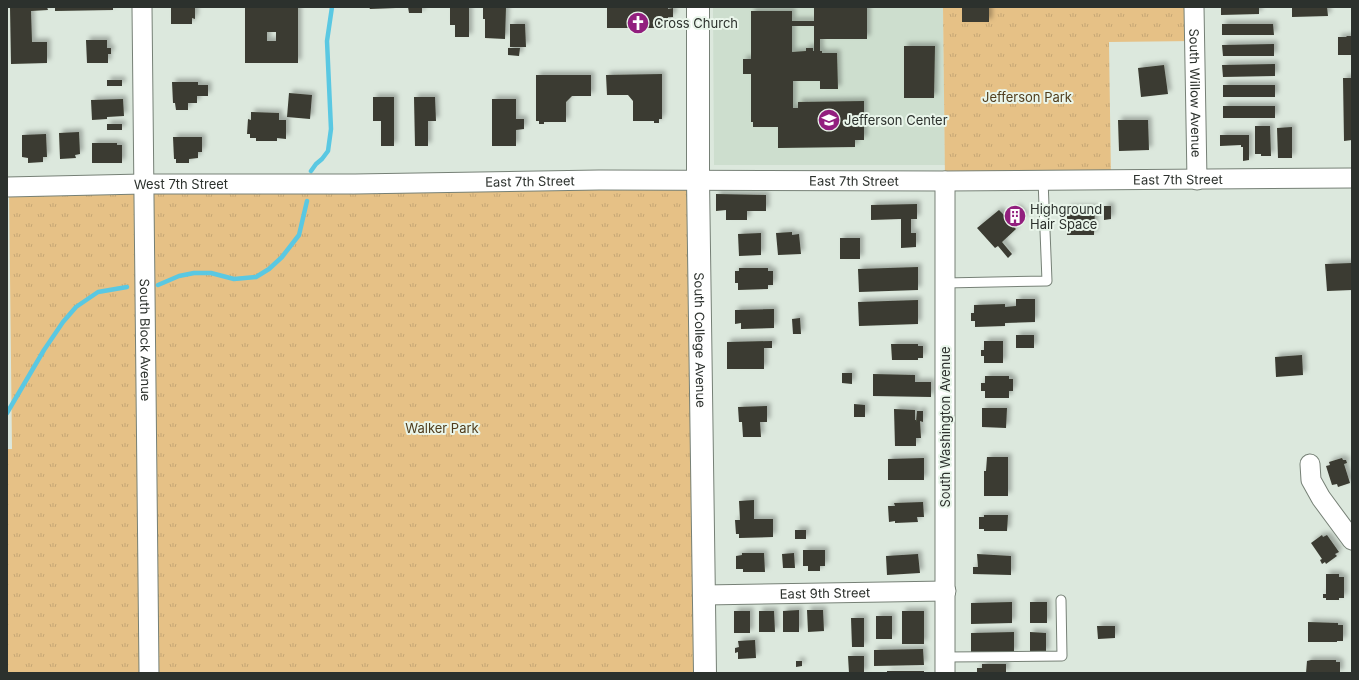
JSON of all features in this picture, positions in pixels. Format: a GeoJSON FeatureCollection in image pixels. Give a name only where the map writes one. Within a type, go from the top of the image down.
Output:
{"type":"FeatureCollection","features":[{"type":"Feature","properties":{"kind":"street","name":"South Block Avenue"},"geometry":{"type":"LineString","coordinates":[[142,7],[149,673]]}},
{"type":"Feature","properties":{"kind":"street","name":"South College Avenue"},"geometry":{"type":"LineString","coordinates":[[698,7],[698,180],[705,673]]}},
{"type":"Feature","properties":{"kind":"street","name":"South Willow Avenue"},"geometry":{"type":"LineString","coordinates":[[1194,7],[1197,180]]}},
{"type":"Feature","properties":{"kind":"street","name":"East 7th Street"},"geometry":{"type":"LineString","coordinates":[[355,184],[599,180],[945,181],[1352,178]]}},
{"type":"Feature","properties":{"kind":"street","name":"South Washington Avenue"},"geometry":{"type":"LineString","coordinates":[[945,181],[945,665]]}},
{"type":"Feature","properties":{"kind":"street","name":"West 7th Street"},"geometry":{"type":"LineString","coordinates":[[7,187],[143,184],[355,184]]}},
{"type":"Feature","properties":{"kind":"street"},"geometry":{"type":"LineString","coordinates":[[1310,464],[1311,480],[1321,498],[1352,540]]}},
{"type":"Feature","properties":{"kind":"street","name":"East 9th Street"},"geometry":{"type":"LineString","coordinates":[[704,595],[946,591]]}},
{"type":"Feature","properties":{"kind":"lane"},"geometry":{"type":"LineString","coordinates":[[945,283],[1047,281],[1043,180]]}},
{"type":"Feature","properties":{"kind":"lane"},"geometry":{"type":"LineString","coordinates":[[945,665],[1062,656],[1061,600]]}},
{"type":"Feature","properties":{"kind":"shaded area","name":"Jefferson Center"},"geometry":{"type":"Polygon","coordinates":[[[713,7],[943,7],[945,165],[714,165],[713,7]]]}},
{"type":"Feature","properties":{"kind":"green space","name":"Jefferson Park"},"geometry":{"type":"Polygon","coordinates":[[[943,7],[1194,7],[1195,41],[1109,42],[1111,180],[945,181],[943,7]]]}},
{"type":"Feature","properties":{"kind":"green space","name":"Walker Park"},"geometry":{"type":"Polygon","coordinates":[[[698,180],[705,673],[7,673],[7,449],[12,449],[9,187],[698,180]]]}},
{"type":"Feature","properties":{"kind":"building"},"geometry":{"type":"Polygon","coordinates":[[[10,7],[47,7],[48,10],[31,11],[32,42],[47,42],[47,63],[11,64],[10,7]]]}},
{"type":"Feature","properties":{"kind":"building"},"geometry":{"type":"Polygon","coordinates":[[[55,7],[113,7],[113,10],[55,11],[55,7]]]}},
{"type":"Feature","properties":{"kind":"building"},"geometry":{"type":"Polygon","coordinates":[[[171,7],[195,7],[195,19],[192,18],[192,24],[171,24],[171,7]]]}},
{"type":"Feature","properties":{"kind":"building"},"geometry":{"type":"Polygon","coordinates":[[[245,7],[298,7],[298,63],[245,63],[245,7]],[[267,32],[267,41],[276,41],[276,32],[267,32]]]}},
{"type":"Feature","properties":{"kind":"building"},"geometry":{"type":"Polygon","coordinates":[[[369,7],[396,7],[396,8],[370,9],[369,7]]]}},
{"type":"Feature","properties":{"kind":"building"},"geometry":{"type":"Polygon","coordinates":[[[408,7],[422,7],[422,13],[409,13],[408,7]]]}},
{"type":"Feature","properties":{"kind":"building"},"geometry":{"type":"Polygon","coordinates":[[[450,7],[469,7],[469,37],[455,37],[455,25],[450,25],[450,7]]]}},
{"type":"Feature","properties":{"kind":"building"},"geometry":{"type":"Polygon","coordinates":[[[483,7],[506,7],[505,39],[485,38],[485,19],[483,19],[483,7]]]}},
{"type":"Feature","properties":{"kind":"building","name":"Cross Church"},"geometry":{"type":"Polygon","coordinates":[[[607,7],[668,7],[668,9],[673,8],[673,17],[668,17],[668,28],[607,28],[607,7]]]}},
{"type":"Feature","properties":{"kind":"building"},"geometry":{"type":"Polygon","coordinates":[[[814,7],[867,7],[867,39],[820,39],[820,51],[822,51],[822,53],[837,53],[838,89],[820,89],[820,81],[793,81],[793,108],[798,108],[798,102],[864,101],[864,140],[855,140],[855,147],[778,148],[778,127],[753,127],[753,122],[751,122],[751,74],[743,74],[743,59],[751,59],[751,11],[792,11],[792,21],[814,21],[814,7]],[[792,26],[792,52],[806,51],[806,48],[813,48],[814,51],[814,26],[792,26]]]}},
{"type":"Feature","properties":{"kind":"building"},"geometry":{"type":"Polygon","coordinates":[[[962,7],[989,7],[989,22],[962,22],[962,7]]]}},
{"type":"Feature","properties":{"kind":"building"},"geometry":{"type":"Polygon","coordinates":[[[1221,7],[1259,7],[1259,14],[1221,15],[1221,7]]]}},
{"type":"Feature","properties":{"kind":"building"},"geometry":{"type":"Polygon","coordinates":[[[1292,7],[1327,7],[1328,16],[1292,17],[1292,7]]]}},
{"type":"Feature","properties":{"kind":"building"},"geometry":{"type":"Polygon","coordinates":[[[510,24],[525,24],[526,47],[510,47],[510,24]]]}},
{"type":"Feature","properties":{"kind":"building"},"geometry":{"type":"Polygon","coordinates":[[[1222,24],[1273,24],[1274,35],[1222,35],[1222,24]]]}},
{"type":"Feature","properties":{"kind":"building"},"geometry":{"type":"Polygon","coordinates":[[[1346,36],[1352,36],[1352,55],[1338,55],[1338,37],[1347,37],[1346,36]]]}},
{"type":"Feature","properties":{"kind":"building"},"geometry":{"type":"Polygon","coordinates":[[[86,40],[107,40],[107,48],[111,48],[111,54],[108,54],[108,63],[87,63],[86,40]]]}},
{"type":"Feature","properties":{"kind":"building"},"geometry":{"type":"Polygon","coordinates":[[[1274,44],[1274,56],[1223,56],[1222,45],[1274,44]]]}},
{"type":"Feature","properties":{"kind":"building"},"geometry":{"type":"Polygon","coordinates":[[[904,46],[935,46],[934,98],[904,98],[904,46]]]}},
{"type":"Feature","properties":{"kind":"building"},"geometry":{"type":"Polygon","coordinates":[[[508,48],[520,48],[519,56],[508,55],[508,48]]]}},
{"type":"Feature","properties":{"kind":"building"},"geometry":{"type":"Polygon","coordinates":[[[1275,64],[1275,76],[1223,77],[1222,65],[1275,64]]]}},
{"type":"Feature","properties":{"kind":"building"},"geometry":{"type":"Polygon","coordinates":[[[1164,65],[1168,94],[1141,97],[1138,68],[1164,65]]]}},
{"type":"Feature","properties":{"kind":"building"},"geometry":{"type":"Polygon","coordinates":[[[662,74],[662,119],[659,119],[659,123],[654,123],[654,121],[633,121],[633,101],[628,95],[607,95],[606,75],[662,74]]]}},
{"type":"Feature","properties":{"kind":"building"},"geometry":{"type":"Polygon","coordinates":[[[536,75],[591,75],[591,96],[572,96],[566,102],[566,122],[544,122],[544,124],[539,124],[539,121],[536,121],[536,75]]]}},
{"type":"Feature","properties":{"kind":"building"},"geometry":{"type":"Polygon","coordinates":[[[1343,78],[1352,78],[1352,140],[1344,141],[1343,78]]]}},
{"type":"Feature","properties":{"kind":"building"},"geometry":{"type":"Polygon","coordinates":[[[107,80],[122,80],[122,86],[107,86],[107,80]]]}},
{"type":"Feature","properties":{"kind":"building"},"geometry":{"type":"Polygon","coordinates":[[[172,82],[198,82],[198,85],[208,85],[208,96],[197,96],[197,103],[188,103],[188,110],[176,110],[175,103],[173,103],[172,82]]]}},
{"type":"Feature","properties":{"kind":"building"},"geometry":{"type":"Polygon","coordinates":[[[1223,85],[1275,85],[1275,97],[1223,97],[1223,85]]]}},
{"type":"Feature","properties":{"kind":"building"},"geometry":{"type":"Polygon","coordinates":[[[289,93],[312,95],[310,119],[287,117],[289,93]]]}},
{"type":"Feature","properties":{"kind":"building"},"geometry":{"type":"Polygon","coordinates":[[[373,97],[394,97],[394,146],[381,146],[381,121],[373,121],[373,97]]]}},
{"type":"Feature","properties":{"kind":"building"},"geometry":{"type":"Polygon","coordinates":[[[414,97],[435,97],[436,121],[428,121],[428,146],[415,146],[414,97]]]}},
{"type":"Feature","properties":{"kind":"building"},"geometry":{"type":"Polygon","coordinates":[[[123,99],[124,116],[92,120],[91,100],[123,99]]]}},
{"type":"Feature","properties":{"kind":"building"},"geometry":{"type":"Polygon","coordinates":[[[492,99],[516,99],[516,119],[524,119],[524,129],[516,130],[516,146],[492,146],[492,99]]]}},
{"type":"Feature","properties":{"kind":"building"},"geometry":{"type":"Polygon","coordinates":[[[1223,106],[1275,106],[1275,118],[1223,118],[1223,106]]]}},
{"type":"Feature","properties":{"kind":"building"},"geometry":{"type":"Polygon","coordinates":[[[251,112],[279,113],[279,120],[286,120],[286,139],[277,138],[277,141],[256,141],[256,138],[250,138],[250,134],[247,134],[248,119],[251,120],[251,112]]]}},
{"type":"Feature","properties":{"kind":"building"},"geometry":{"type":"Polygon","coordinates":[[[1118,120],[1148,120],[1149,150],[1119,151],[1118,120]]]}},
{"type":"Feature","properties":{"kind":"building"},"geometry":{"type":"Polygon","coordinates":[[[107,124],[122,124],[122,130],[107,130],[107,124]]]}},
{"type":"Feature","properties":{"kind":"building"},"geometry":{"type":"Polygon","coordinates":[[[1255,126],[1270,126],[1271,156],[1261,156],[1261,154],[1255,154],[1255,126]]]}},
{"type":"Feature","properties":{"kind":"building"},"geometry":{"type":"Polygon","coordinates":[[[1292,127],[1292,158],[1278,158],[1277,128],[1292,127]]]}},
{"type":"Feature","properties":{"kind":"building"},"geometry":{"type":"Polygon","coordinates":[[[79,132],[80,154],[75,155],[76,158],[60,159],[59,133],[79,132]]]}},
{"type":"Feature","properties":{"kind":"building"},"geometry":{"type":"Polygon","coordinates":[[[46,134],[47,157],[43,157],[43,162],[28,163],[28,158],[22,157],[22,135],[46,134]]]}},
{"type":"Feature","properties":{"kind":"building"},"geometry":{"type":"Polygon","coordinates":[[[1220,135],[1249,135],[1249,160],[1243,161],[1243,147],[1241,147],[1241,145],[1220,146],[1220,135]]]}},
{"type":"Feature","properties":{"kind":"building"},"geometry":{"type":"Polygon","coordinates":[[[173,137],[202,137],[202,152],[198,152],[198,158],[189,159],[189,163],[176,163],[176,159],[174,159],[173,137]]]}},
{"type":"Feature","properties":{"kind":"building"},"geometry":{"type":"Polygon","coordinates":[[[92,143],[117,143],[117,145],[122,145],[122,163],[92,163],[92,143]]]}},
{"type":"Feature","properties":{"kind":"building"},"geometry":{"type":"Polygon","coordinates":[[[716,194],[766,195],[766,211],[747,211],[747,220],[726,220],[726,210],[716,211],[716,194]]]}},
{"type":"Feature","properties":{"kind":"building"},"geometry":{"type":"Polygon","coordinates":[[[917,204],[917,219],[911,219],[911,233],[916,233],[916,247],[901,248],[901,219],[871,220],[871,205],[917,204]]]}},
{"type":"Feature","properties":{"kind":"building"},"geometry":{"type":"Polygon","coordinates":[[[1104,206],[1111,206],[1111,219],[1104,220],[1104,206]]]}},
{"type":"Feature","properties":{"kind":"building"},"geometry":{"type":"Polygon","coordinates":[[[1017,207],[1025,216],[1013,226],[1016,229],[1002,242],[1012,254],[1008,258],[998,246],[995,248],[977,228],[999,210],[1006,217],[1017,207]]]}},
{"type":"Feature","properties":{"kind":"building"},"geometry":{"type":"Polygon","coordinates":[[[1067,208],[1095,208],[1094,235],[1067,235],[1067,208]]]}},
{"type":"Feature","properties":{"kind":"building"},"geometry":{"type":"Polygon","coordinates":[[[792,232],[792,235],[799,234],[801,254],[778,255],[776,233],[792,232]]]}},
{"type":"Feature","properties":{"kind":"building"},"geometry":{"type":"Polygon","coordinates":[[[761,233],[761,255],[739,256],[738,234],[761,233]]]}},
{"type":"Feature","properties":{"kind":"building"},"geometry":{"type":"Polygon","coordinates":[[[840,238],[860,238],[860,259],[840,259],[840,238]]]}},
{"type":"Feature","properties":{"kind":"building"},"geometry":{"type":"Polygon","coordinates":[[[1352,263],[1352,290],[1327,291],[1325,264],[1352,263]]]}},
{"type":"Feature","properties":{"kind":"building"},"geometry":{"type":"Polygon","coordinates":[[[918,267],[918,290],[859,292],[858,269],[918,267]]]}},
{"type":"Feature","properties":{"kind":"building"},"geometry":{"type":"Polygon","coordinates":[[[739,268],[768,268],[768,271],[773,271],[773,285],[768,285],[768,289],[738,290],[738,283],[735,283],[735,271],[739,271],[739,268]]]}},
{"type":"Feature","properties":{"kind":"building"},"geometry":{"type":"Polygon","coordinates":[[[1016,299],[1035,299],[1035,322],[1005,323],[1005,326],[975,327],[975,321],[971,321],[971,313],[974,313],[974,305],[1005,304],[1005,307],[1016,306],[1016,299]]]}},
{"type":"Feature","properties":{"kind":"building"},"geometry":{"type":"Polygon","coordinates":[[[918,300],[918,324],[859,326],[858,302],[918,300]]]}},
{"type":"Feature","properties":{"kind":"building"},"geometry":{"type":"Polygon","coordinates":[[[774,309],[774,328],[741,329],[741,323],[735,324],[735,310],[774,309]]]}},
{"type":"Feature","properties":{"kind":"building"},"geometry":{"type":"Polygon","coordinates":[[[800,318],[801,334],[793,334],[792,319],[800,318]]]}},
{"type":"Feature","properties":{"kind":"building"},"geometry":{"type":"Polygon","coordinates":[[[1016,335],[1034,335],[1034,348],[1016,348],[1016,335]]]}},
{"type":"Feature","properties":{"kind":"building"},"geometry":{"type":"Polygon","coordinates":[[[772,341],[772,348],[764,348],[764,369],[727,369],[727,342],[772,341]]]}},
{"type":"Feature","properties":{"kind":"building"},"geometry":{"type":"Polygon","coordinates":[[[984,341],[1003,341],[1003,363],[984,363],[984,356],[981,356],[981,350],[984,350],[984,341]]]}},
{"type":"Feature","properties":{"kind":"building"},"geometry":{"type":"Polygon","coordinates":[[[891,344],[918,344],[918,346],[923,346],[923,358],[918,358],[918,360],[892,360],[891,344]]]}},
{"type":"Feature","properties":{"kind":"building"},"geometry":{"type":"Polygon","coordinates":[[[1302,355],[1303,375],[1276,377],[1275,357],[1302,355]]]}},
{"type":"Feature","properties":{"kind":"building"},"geometry":{"type":"Polygon","coordinates":[[[842,373],[852,373],[852,384],[842,383],[842,373]]]}},
{"type":"Feature","properties":{"kind":"building"},"geometry":{"type":"Polygon","coordinates":[[[873,374],[915,375],[915,382],[931,382],[931,397],[873,396],[873,374]]]}},
{"type":"Feature","properties":{"kind":"building"},"geometry":{"type":"Polygon","coordinates":[[[985,376],[1009,376],[1009,379],[1013,379],[1013,391],[1009,391],[1009,398],[985,398],[985,391],[981,391],[981,383],[985,383],[985,376]]]}},
{"type":"Feature","properties":{"kind":"building"},"geometry":{"type":"Polygon","coordinates":[[[854,404],[865,405],[865,417],[854,417],[854,404]]]}},
{"type":"Feature","properties":{"kind":"building"},"geometry":{"type":"Polygon","coordinates":[[[767,406],[767,422],[760,422],[761,437],[743,437],[742,422],[739,422],[738,407],[767,406]]]}},
{"type":"Feature","properties":{"kind":"building"},"geometry":{"type":"Polygon","coordinates":[[[982,408],[1007,408],[1006,428],[982,427],[982,408]]]}},
{"type":"Feature","properties":{"kind":"building"},"geometry":{"type":"Polygon","coordinates":[[[894,409],[915,410],[916,422],[917,411],[923,411],[923,422],[920,421],[921,438],[916,438],[916,446],[895,446],[894,409]]]}},
{"type":"Feature","properties":{"kind":"building"},"geometry":{"type":"Polygon","coordinates":[[[987,457],[1008,457],[1008,496],[984,496],[984,471],[986,471],[987,457]]]}},
{"type":"Feature","properties":{"kind":"building"},"geometry":{"type":"Polygon","coordinates":[[[924,458],[924,480],[888,480],[888,459],[924,458]]]}},
{"type":"Feature","properties":{"kind":"building"},"geometry":{"type":"Polygon","coordinates":[[[1342,458],[1343,460],[1346,460],[1347,463],[1344,464],[1350,483],[1338,487],[1337,484],[1332,485],[1326,466],[1330,465],[1329,462],[1342,458]]]}},
{"type":"Feature","properties":{"kind":"building"},"geometry":{"type":"Polygon","coordinates":[[[754,500],[754,519],[773,519],[773,537],[739,538],[739,534],[736,534],[735,520],[740,520],[739,501],[754,500]]]}},
{"type":"Feature","properties":{"kind":"building"},"geometry":{"type":"Polygon","coordinates":[[[923,502],[924,517],[917,517],[918,522],[889,522],[888,506],[895,506],[894,503],[923,502]]]}},
{"type":"Feature","properties":{"kind":"building"},"geometry":{"type":"Polygon","coordinates":[[[984,515],[1008,515],[1007,531],[984,531],[984,529],[979,529],[979,517],[984,517],[984,515]]]}},
{"type":"Feature","properties":{"kind":"building"},"geometry":{"type":"Polygon","coordinates":[[[795,530],[806,530],[806,539],[795,539],[795,530]]]}},
{"type":"Feature","properties":{"kind":"building"},"geometry":{"type":"Polygon","coordinates":[[[1322,535],[1323,537],[1327,535],[1339,552],[1335,554],[1337,556],[1326,564],[1325,562],[1322,564],[1320,560],[1322,559],[1311,543],[1322,535]]]}},
{"type":"Feature","properties":{"kind":"building"},"geometry":{"type":"Polygon","coordinates":[[[803,550],[825,550],[825,566],[820,566],[820,571],[808,571],[808,566],[803,566],[803,550]]]}},
{"type":"Feature","properties":{"kind":"building"},"geometry":{"type":"Polygon","coordinates":[[[742,553],[764,553],[765,572],[743,572],[743,569],[736,569],[736,556],[742,555],[742,553]]]}},
{"type":"Feature","properties":{"kind":"building"},"geometry":{"type":"Polygon","coordinates":[[[794,553],[795,568],[783,568],[782,554],[794,553]]]}},
{"type":"Feature","properties":{"kind":"building"},"geometry":{"type":"Polygon","coordinates":[[[918,554],[920,573],[887,575],[886,556],[918,554]]]}},
{"type":"Feature","properties":{"kind":"building"},"geometry":{"type":"Polygon","coordinates":[[[977,554],[1011,556],[1011,575],[973,574],[973,567],[978,567],[977,554]]]}},
{"type":"Feature","properties":{"kind":"building"},"geometry":{"type":"Polygon","coordinates":[[[1326,574],[1339,574],[1339,577],[1344,577],[1344,598],[1339,598],[1339,600],[1326,600],[1326,598],[1323,598],[1323,594],[1326,594],[1326,574]]]}},
{"type":"Feature","properties":{"kind":"building"},"geometry":{"type":"Polygon","coordinates":[[[1012,602],[1012,623],[971,624],[971,603],[1012,602]]]}},
{"type":"Feature","properties":{"kind":"building"},"geometry":{"type":"Polygon","coordinates":[[[1030,602],[1047,602],[1047,623],[1030,623],[1030,602]]]}},
{"type":"Feature","properties":{"kind":"building"},"geometry":{"type":"Polygon","coordinates":[[[799,610],[799,632],[783,632],[783,611],[799,610]]]}},
{"type":"Feature","properties":{"kind":"building"},"geometry":{"type":"Polygon","coordinates":[[[807,610],[823,610],[824,631],[808,632],[807,610]]]}},
{"type":"Feature","properties":{"kind":"building"},"geometry":{"type":"Polygon","coordinates":[[[734,611],[750,611],[750,633],[734,633],[734,611]]]}},
{"type":"Feature","properties":{"kind":"building"},"geometry":{"type":"Polygon","coordinates":[[[759,611],[774,611],[775,632],[759,632],[759,611]]]}},
{"type":"Feature","properties":{"kind":"building"},"geometry":{"type":"Polygon","coordinates":[[[902,611],[924,611],[924,644],[902,644],[902,611]]]}},
{"type":"Feature","properties":{"kind":"building"},"geometry":{"type":"Polygon","coordinates":[[[876,616],[892,616],[892,639],[876,639],[876,616]]]}},
{"type":"Feature","properties":{"kind":"building"},"geometry":{"type":"Polygon","coordinates":[[[851,618],[864,618],[864,647],[852,647],[851,618]]]}},
{"type":"Feature","properties":{"kind":"building"},"geometry":{"type":"Polygon","coordinates":[[[1308,622],[1338,623],[1338,625],[1343,625],[1343,641],[1308,642],[1308,622]]]}},
{"type":"Feature","properties":{"kind":"building"},"geometry":{"type":"Polygon","coordinates":[[[1097,626],[1115,626],[1115,638],[1098,639],[1097,626]]]}},
{"type":"Feature","properties":{"kind":"building"},"geometry":{"type":"Polygon","coordinates":[[[1014,632],[1014,653],[971,654],[971,633],[1014,632]]]}},
{"type":"Feature","properties":{"kind":"building"},"geometry":{"type":"Polygon","coordinates":[[[1030,632],[1046,633],[1046,653],[1030,653],[1030,632]]]}},
{"type":"Feature","properties":{"kind":"building"},"geometry":{"type":"Polygon","coordinates":[[[755,640],[756,658],[738,659],[738,652],[735,653],[735,648],[739,647],[738,641],[755,640]]]}},
{"type":"Feature","properties":{"kind":"building"},"geometry":{"type":"Polygon","coordinates":[[[923,649],[924,665],[874,666],[874,650],[923,649]]]}},
{"type":"Feature","properties":{"kind":"building"},"geometry":{"type":"Polygon","coordinates":[[[848,656],[864,656],[864,673],[849,673],[848,656]]]}},
{"type":"Feature","properties":{"kind":"building"},"geometry":{"type":"Polygon","coordinates":[[[1336,660],[1336,662],[1340,662],[1340,673],[1306,673],[1307,661],[1336,660]]]}},
{"type":"Feature","properties":{"kind":"building"},"geometry":{"type":"Polygon","coordinates":[[[796,661],[802,661],[802,666],[796,667],[796,661]]]}},
{"type":"Feature","properties":{"kind":"building"},"geometry":{"type":"Polygon","coordinates":[[[982,664],[1006,664],[1006,673],[977,673],[977,668],[982,668],[982,664]]]}},
{"type":"Feature","properties":{"kind":"building"},"geometry":{"type":"Polygon","coordinates":[[[887,671],[924,671],[924,673],[887,673],[887,671]]]}},
{"type":"Feature","properties":{"kind":"waterway"},"geometry":{"type":"LineString","coordinates":[[311,171],[328,151],[331,129],[327,41],[332,7]]}},
{"type":"Feature","properties":{"kind":"waterway"},"geometry":{"type":"LineString","coordinates":[[158,285],[179,276],[194,273],[211,273],[234,279],[256,277],[269,269],[282,257],[299,235],[307,201]]}},
{"type":"Feature","properties":{"kind":"waterway"},"geometry":{"type":"LineString","coordinates":[[7,413],[44,350],[63,322],[76,307],[98,292],[127,287]]}},
{"type":"Feature","properties":{"kind":"place","name":"Cross Church"},"geometry":{"type":"Point","coordinates":[638,23]}},
{"type":"Feature","properties":{"kind":"place","name":"Jefferson Center"},"geometry":{"type":"Point","coordinates":[829,120]}},
{"type":"Feature","properties":{"kind":"place","name":"Highground Hair Space"},"geometry":{"type":"Point","coordinates":[1015,216]}}]}
